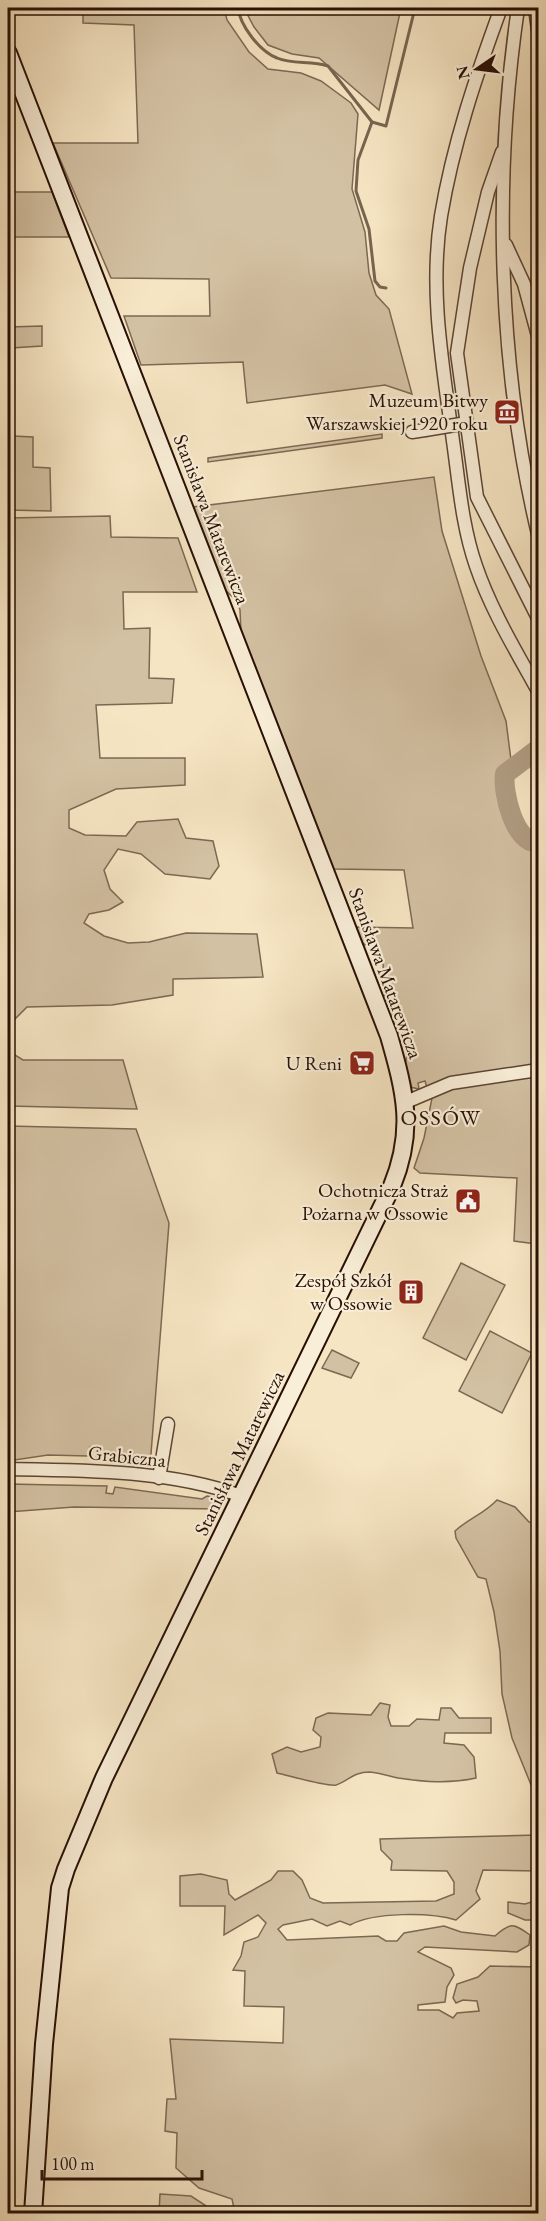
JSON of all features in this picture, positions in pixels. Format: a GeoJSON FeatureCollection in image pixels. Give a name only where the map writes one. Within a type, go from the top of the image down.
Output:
{"type":"FeatureCollection","features":[{"type":"Feature","properties":{"kind":"street"},"geometry":{"type":"LineString","coordinates":[[501,8],[469,94],[448,178],[437,261],[438,325],[465,528],[476,566],[496,612],[538,691]]}},
{"type":"Feature","properties":{"kind":"street"},"geometry":{"type":"LineString","coordinates":[[518,8],[506,140],[504,283],[513,380],[528,486],[538,534]]}},
{"type":"Feature","properties":{"kind":"street"},"geometry":{"type":"LineString","coordinates":[[535,8],[538,30]]}},
{"type":"Feature","properties":{"kind":"street","name":"Stanisława Matarewicza"},"geometry":{"type":"LineString","coordinates":[[8,52],[389,1036],[406,1102],[405,1147],[392,1186],[104,1778],[66,1869],[53,1936],[33,2214]]}},
{"type":"Feature","properties":{"kind":"street"},"geometry":{"type":"LineString","coordinates":[[506,140],[479,227],[463,303],[457,353],[464,424],[477,497],[538,618]]}},
{"type":"Feature","properties":{"kind":"street"},"geometry":{"type":"LineString","coordinates":[[504,240],[524,284],[538,336]]}},
{"type":"Feature","properties":{"kind":"street"},"geometry":{"type":"LineString","coordinates":[[412,432],[464,424]]}},
{"type":"Feature","properties":{"kind":"street"},"geometry":{"type":"LineString","coordinates":[[406,1102],[451,1083],[538,1070]]}},
{"type":"Feature","properties":{"kind":"street"},"geometry":{"type":"LineString","coordinates":[[159,1478],[168,1424]]}},
{"type":"Feature","properties":{"kind":"street","name":"Grabiczna"},"geometry":{"type":"LineString","coordinates":[[8,1469],[78,1470],[159,1478],[220,1488],[241,1496]]}},
{"type":"Feature","properties":{"kind":"shaded area"},"geometry":{"type":"Polygon","coordinates":[[[83,8],[224,8],[227,20],[249,52],[268,69],[301,73],[321,81],[351,103],[358,114],[352,189],[365,232],[369,273],[376,295],[389,309],[412,394],[385,385],[247,403],[243,362],[141,365],[124,316],[210,316],[209,279],[111,278],[53,143],[138,143],[134,25],[83,23],[83,8]]]}},
{"type":"Feature","properties":{"kind":"shaded area"},"geometry":{"type":"Polygon","coordinates":[[[244,8],[401,8],[379,110],[319,58],[292,54],[268,45],[254,27],[244,8]]]}},
{"type":"Feature","properties":{"kind":"shaded area"},"geometry":{"type":"Polygon","coordinates":[[[8,192],[52,192],[69,237],[8,237],[8,192]]]}},
{"type":"Feature","properties":{"kind":"shaded area"},"geometry":{"type":"Polygon","coordinates":[[[42,326],[42,346],[11,348],[13,436],[33,437],[33,467],[50,468],[51,511],[8,510],[8,327],[42,326]]]}},
{"type":"Feature","properties":{"kind":"shaded area"},"geometry":{"type":"Polygon","coordinates":[[[382,434],[382,438],[208,462],[208,458],[382,434]]]}},
{"type":"Feature","properties":{"kind":"shaded area"},"geometry":{"type":"Polygon","coordinates":[[[434,477],[442,531],[481,656],[506,721],[511,760],[499,774],[501,808],[512,833],[519,842],[528,847],[538,847],[538,1066],[427,1088],[425,1081],[418,1083],[419,1089],[410,1087],[405,1065],[410,1040],[403,1037],[398,1020],[385,1005],[383,963],[379,952],[362,943],[355,927],[413,928],[404,870],[333,869],[241,633],[240,610],[237,601],[224,589],[193,507],[434,477]]]}},
{"type":"Feature","properties":{"kind":"shaded area"},"geometry":{"type":"Polygon","coordinates":[[[110,516],[111,537],[178,538],[197,592],[123,592],[124,629],[150,628],[149,678],[174,679],[172,703],[96,705],[100,758],[185,758],[185,785],[116,789],[69,810],[69,828],[85,835],[126,836],[137,822],[178,819],[186,838],[213,841],[219,866],[210,879],[165,874],[141,854],[118,849],[104,870],[110,889],[123,902],[109,910],[89,914],[84,923],[104,936],[128,943],[149,942],[186,933],[257,934],[263,977],[173,979],[173,995],[112,1005],[27,1007],[9,1025],[10,1052],[23,1060],[123,1060],[137,1109],[8,1106],[8,518],[110,516]]]}},
{"type":"Feature","properties":{"kind":"shaded area"},"geometry":{"type":"Polygon","coordinates":[[[538,1074],[538,1242],[536,1244],[514,1241],[517,1178],[420,1173],[414,1168],[424,1138],[433,1093],[445,1088],[538,1074]]]}},
{"type":"Feature","properties":{"kind":"shaded area"},"geometry":{"type":"Polygon","coordinates":[[[8,1126],[136,1129],[169,1223],[151,1454],[149,1462],[144,1465],[96,1458],[98,1448],[90,1447],[88,1456],[48,1455],[8,1461],[8,1126]]]}},
{"type":"Feature","properties":{"kind":"shaded area"},"geometry":{"type":"Polygon","coordinates":[[[461,1263],[505,1285],[466,1360],[423,1338],[461,1263]]]}},
{"type":"Feature","properties":{"kind":"shaded area"},"geometry":{"type":"Polygon","coordinates":[[[490,1331],[532,1353],[502,1413],[459,1391],[490,1331]]]}},
{"type":"Feature","properties":{"kind":"shaded area"},"geometry":{"type":"Polygon","coordinates":[[[332,1350],[359,1363],[351,1378],[322,1368],[332,1350]]]}},
{"type":"Feature","properties":{"kind":"shaded area"},"geometry":{"type":"Polygon","coordinates":[[[8,1484],[107,1486],[106,1493],[113,1494],[115,1487],[202,1499],[207,1496],[218,1498],[222,1503],[219,1509],[74,1507],[8,1512],[8,1484]]]}},
{"type":"Feature","properties":{"kind":"shaded area"},"geometry":{"type":"Polygon","coordinates":[[[497,1500],[515,1507],[529,1522],[538,1523],[538,1802],[512,1738],[502,1694],[500,1651],[486,1579],[478,1577],[456,1538],[455,1531],[497,1500]]]}},
{"type":"Feature","properties":{"kind":"shaded area"},"geometry":{"type":"Polygon","coordinates":[[[380,1703],[390,1705],[388,1717],[391,1726],[409,1726],[417,1719],[439,1720],[441,1708],[451,1708],[459,1718],[491,1718],[491,1733],[445,1733],[444,1743],[464,1745],[474,1757],[476,1778],[447,1782],[427,1781],[370,1772],[359,1773],[332,1785],[277,1773],[272,1754],[287,1747],[301,1752],[320,1747],[321,1737],[313,1730],[316,1718],[328,1713],[371,1715],[380,1703]]]}},
{"type":"Feature","properties":{"kind":"shaded area"},"geometry":{"type":"Polygon","coordinates":[[[537,1835],[538,1871],[483,1870],[476,1891],[480,1899],[456,1920],[445,1917],[402,1915],[373,1918],[350,1925],[340,1921],[327,1926],[312,1919],[283,1925],[278,1929],[287,1940],[378,1936],[386,1941],[397,1941],[404,1933],[444,1926],[461,1932],[495,1936],[509,1926],[516,1926],[530,1935],[529,1945],[517,1952],[425,1947],[418,1952],[451,1968],[454,1975],[447,1987],[445,2002],[418,2005],[418,2010],[439,2010],[453,2018],[457,2013],[479,2011],[477,2001],[463,2000],[456,2003],[453,1998],[457,1984],[478,1977],[490,1966],[538,1967],[538,2213],[235,2213],[232,2199],[199,2188],[176,2168],[177,2133],[165,2131],[167,2099],[176,2099],[170,2039],[283,2043],[284,2007],[244,2006],[245,1971],[233,1970],[241,1956],[244,1942],[258,1937],[266,1923],[258,1915],[224,1935],[225,1906],[180,1906],[180,1876],[201,1874],[227,1880],[229,1894],[235,1900],[271,1880],[278,1871],[293,1871],[302,1880],[310,1898],[323,1903],[436,1901],[454,1894],[454,1882],[447,1871],[391,1870],[392,1861],[381,1850],[380,1839],[537,1835]]]}},
{"type":"Feature","properties":{"kind":"shaded area"},"geometry":{"type":"Polygon","coordinates":[[[538,1900],[538,1920],[525,1920],[508,1913],[508,1902],[525,1904],[538,1900]]]}},
{"type":"Feature","properties":{"kind":"shaded area"},"geometry":{"type":"Polygon","coordinates":[[[160,2194],[191,2196],[217,2213],[159,2213],[160,2194]]]}},
{"type":"Feature","properties":{"kind":"waterway"},"geometry":{"type":"LineString","coordinates":[[238,8],[246,29],[257,44],[270,55],[283,60],[328,66],[372,122],[386,126],[415,8]]}},
{"type":"Feature","properties":{"kind":"waterway"},"geometry":{"type":"LineString","coordinates":[[372,122],[358,160],[356,191],[369,229],[375,281],[380,287],[386,288]]}},
{"type":"Feature","properties":{"kind":"waterway"},"geometry":{"type":"LineString","coordinates":[[538,749],[505,774],[508,804],[517,827],[530,841],[538,842]]}},
{"type":"Feature","properties":{"kind":"place","name":"Muzeum Bitwy Warszawskiej 1920 roku"},"geometry":{"type":"Point","coordinates":[507,412]}},
{"type":"Feature","properties":{"kind":"place","name":"U Reni"},"geometry":{"type":"Point","coordinates":[362,1063]}},
{"type":"Feature","properties":{"kind":"place","name":"Ochotnicza Straż Pożarna w Ossowie"},"geometry":{"type":"Point","coordinates":[468,1201]}},
{"type":"Feature","properties":{"kind":"place","name":"Zespół Szkół w Ossowie"},"geometry":{"type":"Point","coordinates":[411,1292]}},
{"type":"Feature","properties":{"kind":"district","name":"OSSÓW"},"geometry":{"type":"Point","coordinates":[441,1117]}}]}
